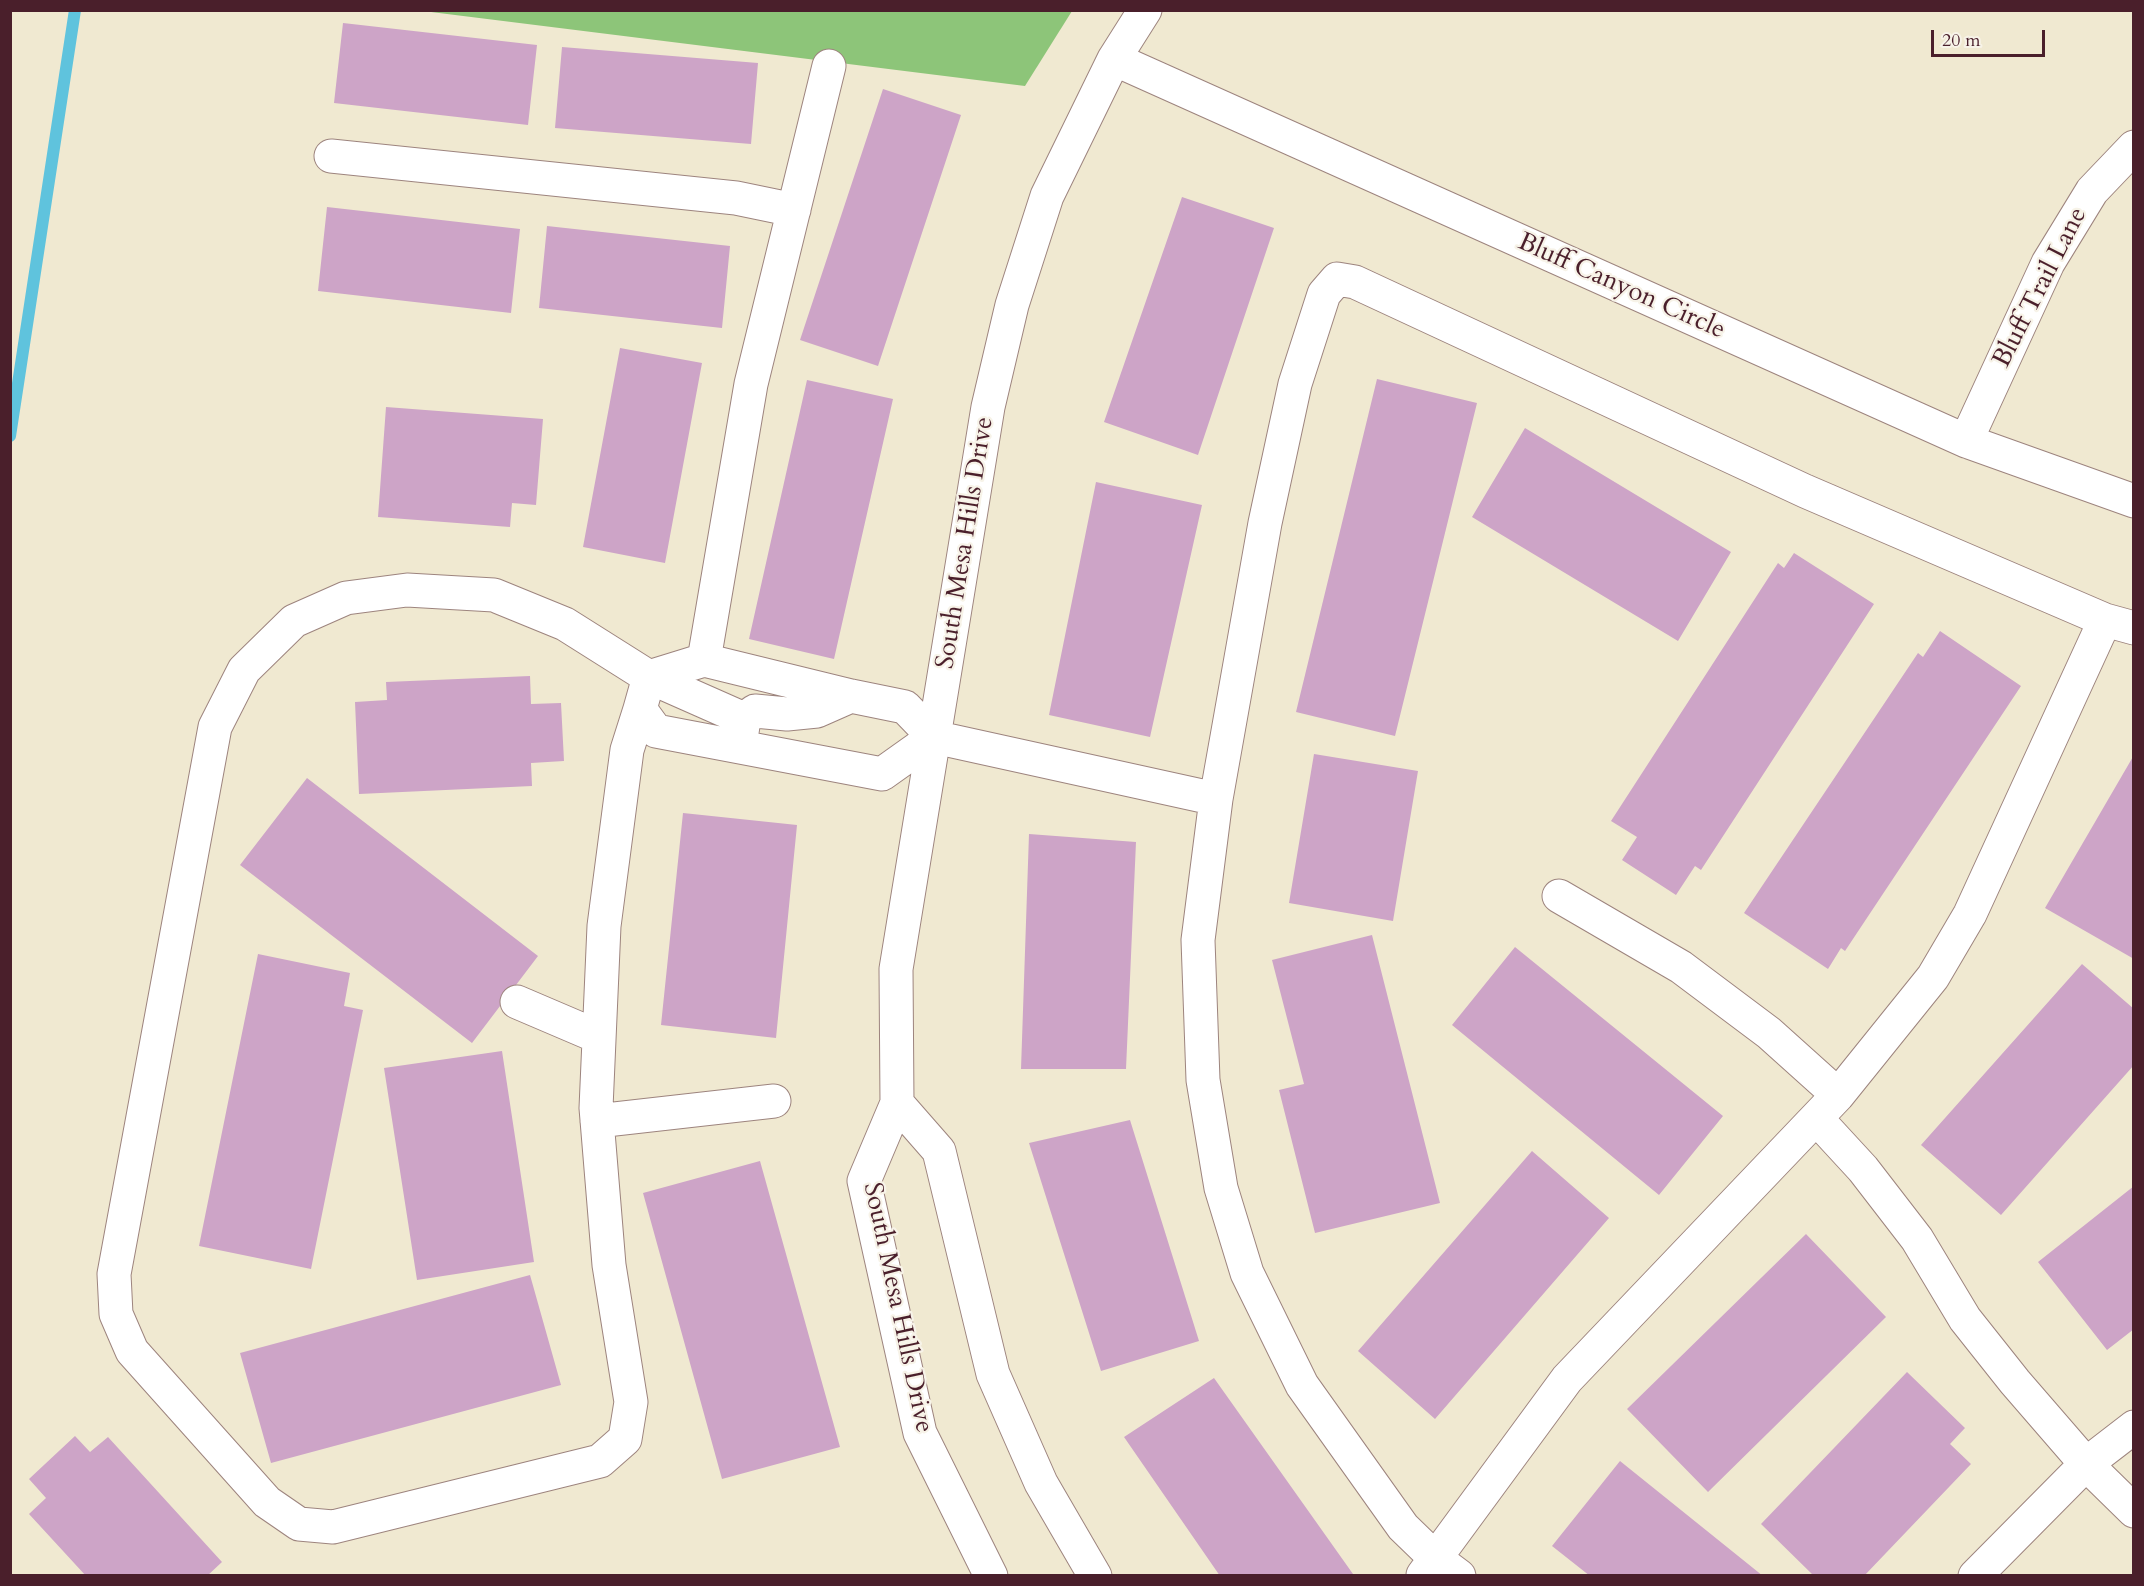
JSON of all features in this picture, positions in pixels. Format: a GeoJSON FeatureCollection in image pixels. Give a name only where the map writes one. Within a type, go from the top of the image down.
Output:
{"type":"FeatureCollection","features":[{"type":"Feature","properties":{"kind":"street","name":"South Mesa Hills Drive"},"geometry":{"type":"LineString","coordinates":[[991,1575],[920,1433],[864,1181],[897,1103],[896,969],[988,407],[1012,305],[1047,196],[1114,59],[1145,10]]}},
{"type":"Feature","properties":{"kind":"street","name":"Bluff Canyon Circle"},"geometry":{"type":"LineString","coordinates":[[1114,59],[1966,441],[2133,501]]}},
{"type":"Feature","properties":{"kind":"street"},"geometry":{"type":"LineString","coordinates":[[704,660],[751,384],[829,66]]}},
{"type":"Feature","properties":{"kind":"street","name":"Bluff Trail Lane"},"geometry":{"type":"LineString","coordinates":[[1966,441],[2048,263],[2092,192],[2133,147]]}},
{"type":"Feature","properties":{"kind":"street"},"geometry":{"type":"LineString","coordinates":[[331,156],[736,198],[794,210]]}},
{"type":"Feature","properties":{"kind":"street"},"geometry":{"type":"LineString","coordinates":[[1337,279],[1355,282],[1805,491],[2119,624],[1970,914],[1934,977],[1827,1107],[1567,1379],[1439,1570],[1403,1527],[1302,1385],[1247,1273],[1221,1188],[1203,1080],[1198,940],[1216,798],[1265,523],[1295,384],[1324,294],[1337,279]]}},
{"type":"Feature","properties":{"kind":"street"},"geometry":{"type":"LineString","coordinates":[[649,677],[648,720],[627,750],[604,926],[596,1108],[609,1264],[631,1402],[625,1439],[600,1461],[333,1527],[299,1524],[267,1502],[132,1352],[116,1314],[114,1274],[197,817],[215,727],[244,670],[294,621],[346,598],[408,590],[495,595],[565,624],[742,733]]}},
{"type":"Feature","properties":{"kind":"street"},"geometry":{"type":"LineString","coordinates":[[649,677],[704,660],[904,707],[934,737],[1216,798]]}},
{"type":"Feature","properties":{"kind":"street"},"geometry":{"type":"LineString","coordinates":[[742,733],[755,711],[787,714],[817,711],[851,696]]}},
{"type":"Feature","properties":{"kind":"street"},"geometry":{"type":"LineString","coordinates":[[648,720],[742,733],[882,774],[934,737]]}},
{"type":"Feature","properties":{"kind":"street"},"geometry":{"type":"LineString","coordinates":[[1559,896],[1681,967],[1769,1033],[1827,1107],[1863,1169],[1917,1239],[1965,1320],[2086,1464],[2133,1511]]}},
{"type":"Feature","properties":{"kind":"street"},"geometry":{"type":"LineString","coordinates":[[517,1002],[599,1037]]}},
{"type":"Feature","properties":{"kind":"street"},"geometry":{"type":"LineString","coordinates":[[597,1121],[774,1101]]}},
{"type":"Feature","properties":{"kind":"street"},"geometry":{"type":"LineString","coordinates":[[897,1103],[939,1151],[993,1374],[1041,1483],[1095,1575]]}},
{"type":"Feature","properties":{"kind":"street"},"geometry":{"type":"LineString","coordinates":[[1975,1575],[2086,1464],[2133,1427]]}},
{"type":"Feature","properties":{"kind":"green space"},"geometry":{"type":"Polygon","coordinates":[[[423,11],[1072,11],[1025,86],[423,11]]]}},
{"type":"Feature","properties":{"kind":"building"},"geometry":{"type":"Polygon","coordinates":[[[343,23],[537,45],[528,125],[334,103],[343,23]]]}},
{"type":"Feature","properties":{"kind":"building"},"geometry":{"type":"Polygon","coordinates":[[[562,47],[758,63],[751,144],[555,128],[562,47]]]}},
{"type":"Feature","properties":{"kind":"building"},"geometry":{"type":"Polygon","coordinates":[[[883,89],[961,115],[878,366],[800,340],[883,89]]]}},
{"type":"Feature","properties":{"kind":"building"},"geometry":{"type":"Polygon","coordinates":[[[1182,197],[1274,228],[1198,455],[1104,422],[1182,197]]]}},
{"type":"Feature","properties":{"kind":"building"},"geometry":{"type":"Polygon","coordinates":[[[327,207],[520,229],[511,313],[318,291],[327,207]]]}},
{"type":"Feature","properties":{"kind":"building"},"geometry":{"type":"Polygon","coordinates":[[[547,226],[730,246],[722,328],[539,308],[547,226]]]}},
{"type":"Feature","properties":{"kind":"building"},"geometry":{"type":"Polygon","coordinates":[[[620,348],[702,363],[665,563],[583,547],[620,348]]]}},
{"type":"Feature","properties":{"kind":"building"},"geometry":{"type":"Polygon","coordinates":[[[1377,379],[1477,403],[1395,736],[1296,712],[1377,379]]]}},
{"type":"Feature","properties":{"kind":"building"},"geometry":{"type":"Polygon","coordinates":[[[807,380],[893,399],[834,659],[749,639],[807,380]]]}},
{"type":"Feature","properties":{"kind":"building"},"geometry":{"type":"Polygon","coordinates":[[[386,407],[543,419],[536,505],[512,503],[510,527],[378,517],[386,407]]]}},
{"type":"Feature","properties":{"kind":"building"},"geometry":{"type":"Polygon","coordinates":[[[1525,428],[1731,552],[1678,641],[1472,517],[1525,428]]]}},
{"type":"Feature","properties":{"kind":"building"},"geometry":{"type":"Polygon","coordinates":[[[1096,482],[1202,505],[1150,737],[1049,715],[1096,482]]]}},
{"type":"Feature","properties":{"kind":"building"},"geometry":{"type":"Polygon","coordinates":[[[1794,553],[1874,604],[1701,870],[1695,866],[1676,895],[1622,860],[1637,837],[1611,821],[1778,563],[1784,568],[1794,553]]]}},
{"type":"Feature","properties":{"kind":"building"},"geometry":{"type":"Polygon","coordinates":[[[1940,631],[2021,686],[1845,951],[1841,948],[1828,969],[1744,913],[1918,653],[1923,657],[1940,631]]]}},
{"type":"Feature","properties":{"kind":"building"},"geometry":{"type":"Polygon","coordinates":[[[530,676],[531,704],[561,703],[564,761],[531,763],[532,786],[359,794],[355,702],[387,700],[386,682],[530,676]]]}},
{"type":"Feature","properties":{"kind":"building"},"geometry":{"type":"Polygon","coordinates":[[[1314,754],[1418,771],[1393,921],[1289,903],[1314,754]]]}},
{"type":"Feature","properties":{"kind":"building"},"geometry":{"type":"Polygon","coordinates":[[[2134,755],[2134,959],[2045,908],[2134,755]]]}},
{"type":"Feature","properties":{"kind":"building"},"geometry":{"type":"Polygon","coordinates":[[[307,778],[538,956],[472,1043],[240,865],[307,778]]]}},
{"type":"Feature","properties":{"kind":"building"},"geometry":{"type":"Polygon","coordinates":[[[683,813],[797,825],[776,1038],[661,1025],[683,813]]]}},
{"type":"Feature","properties":{"kind":"building"},"geometry":{"type":"Polygon","coordinates":[[[1029,834],[1136,842],[1126,1069],[1021,1069],[1029,834]]]}},
{"type":"Feature","properties":{"kind":"building"},"geometry":{"type":"Polygon","coordinates":[[[1372,935],[1440,1203],[1315,1233],[1279,1090],[1304,1084],[1272,960],[1372,935]]]}},
{"type":"Feature","properties":{"kind":"building"},"geometry":{"type":"Polygon","coordinates":[[[1515,947],[1723,1116],[1659,1195],[1452,1025],[1515,947]]]}},
{"type":"Feature","properties":{"kind":"building"},"geometry":{"type":"Polygon","coordinates":[[[258,954],[350,973],[344,1006],[363,1010],[311,1269],[199,1246],[258,954]]]}},
{"type":"Feature","properties":{"kind":"building"},"geometry":{"type":"Polygon","coordinates":[[[2082,964],[2134,1009],[2134,1065],[2001,1215],[1921,1145],[2082,964]]]}},
{"type":"Feature","properties":{"kind":"building"},"geometry":{"type":"Polygon","coordinates":[[[502,1051],[534,1262],[417,1280],[384,1068],[502,1051]]]}},
{"type":"Feature","properties":{"kind":"building"},"geometry":{"type":"Polygon","coordinates":[[[1130,1120],[1199,1341],[1101,1371],[1029,1143],[1130,1120]]]}},
{"type":"Feature","properties":{"kind":"building"},"geometry":{"type":"Polygon","coordinates":[[[1532,1151],[1609,1218],[1435,1419],[1358,1351],[1532,1151]]]}},
{"type":"Feature","properties":{"kind":"building"},"geometry":{"type":"Polygon","coordinates":[[[760,1161],[840,1447],[722,1479],[643,1193],[760,1161]]]}},
{"type":"Feature","properties":{"kind":"building"},"geometry":{"type":"Polygon","coordinates":[[[2134,1186],[2134,1329],[2107,1350],[2038,1262],[2134,1186]]]}},
{"type":"Feature","properties":{"kind":"building"},"geometry":{"type":"Polygon","coordinates":[[[1806,1234],[1886,1317],[1708,1492],[1627,1409],[1806,1234]]]}},
{"type":"Feature","properties":{"kind":"building"},"geometry":{"type":"Polygon","coordinates":[[[530,1275],[561,1385],[271,1463],[240,1353],[530,1275]]]}},
{"type":"Feature","properties":{"kind":"building"},"geometry":{"type":"Polygon","coordinates":[[[1907,1372],[1965,1428],[1950,1444],[1971,1464],[1864,1576],[1814,1576],[1761,1524],[1907,1372]]]}},
{"type":"Feature","properties":{"kind":"building"},"geometry":{"type":"Polygon","coordinates":[[[1214,1378],[1353,1574],[1350,1576],[1220,1576],[1124,1437],[1214,1378]]]}},
{"type":"Feature","properties":{"kind":"building"},"geometry":{"type":"Polygon","coordinates":[[[75,1436],[90,1452],[108,1437],[222,1562],[207,1576],[86,1576],[29,1514],[46,1498],[29,1479],[75,1436]]]}},
{"type":"Feature","properties":{"kind":"building"},"geometry":{"type":"Polygon","coordinates":[[[1620,1461],[1763,1576],[1590,1576],[1552,1546],[1620,1461]]]}},
{"type":"Feature","properties":{"kind":"waterway"},"geometry":{"type":"LineString","coordinates":[[10,436],[75,10]]}}]}
